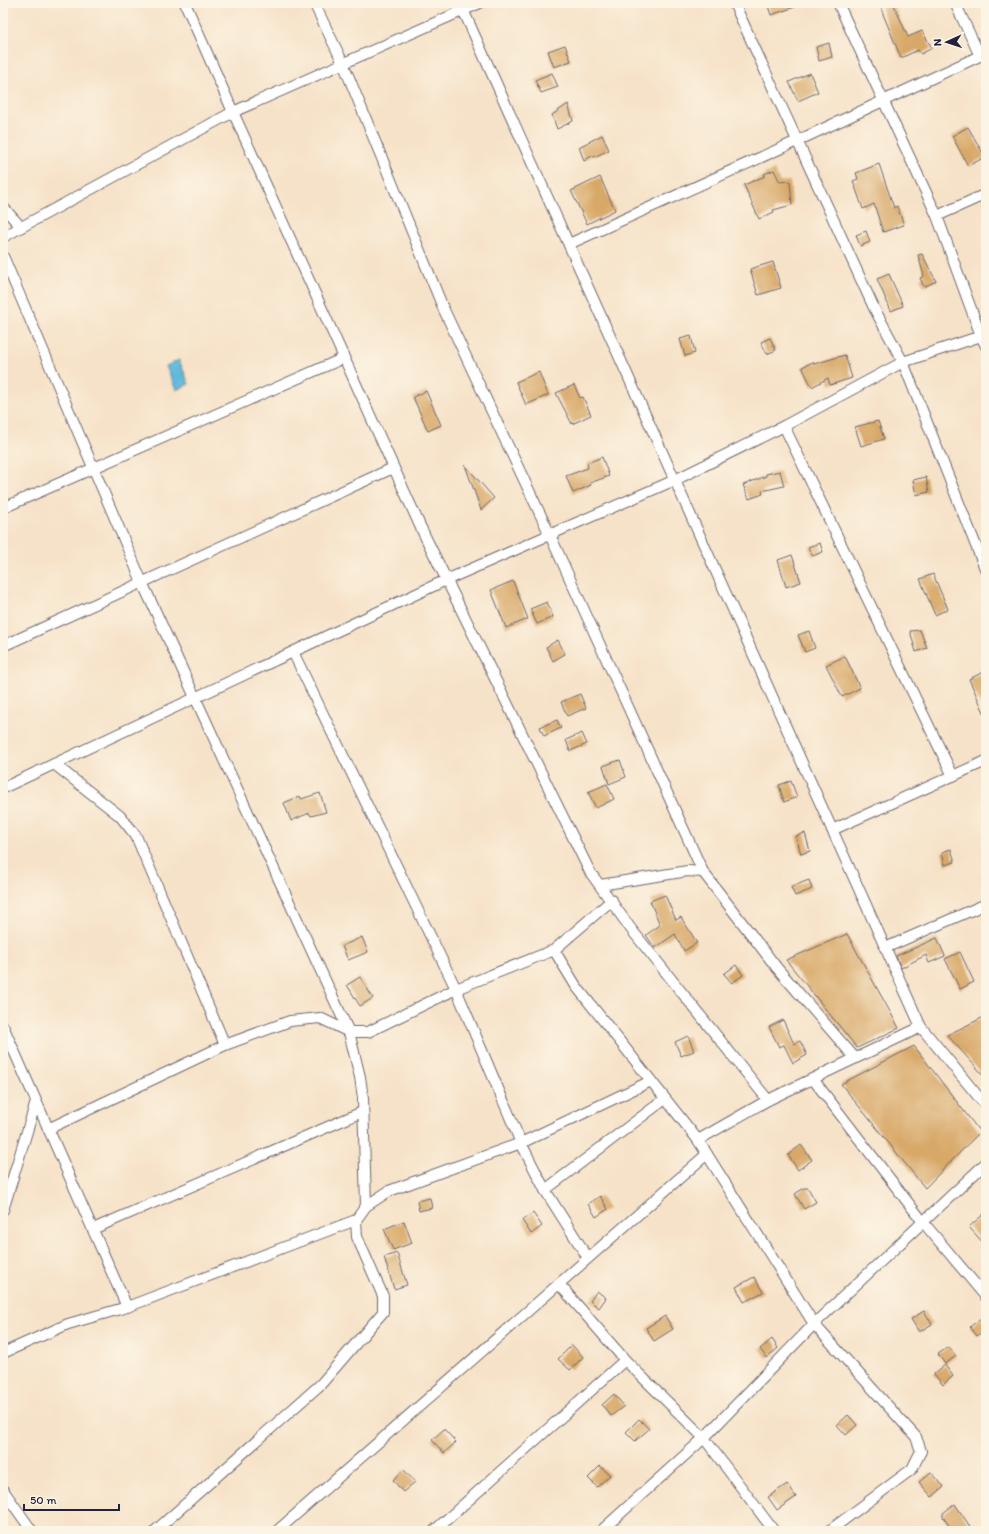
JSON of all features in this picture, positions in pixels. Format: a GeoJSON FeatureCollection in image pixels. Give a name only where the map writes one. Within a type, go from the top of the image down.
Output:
{"type":"FeatureCollection","features":[{"type":"Feature","properties":{"kind":"street"},"geometry":{"type":"LineString","coordinates":[[185,3],[393,468],[446,580],[590,872],[612,900],[631,929],[768,1100]]}},
{"type":"Feature","properties":{"kind":"street"},"geometry":{"type":"LineString","coordinates":[[314,3],[343,64],[444,310],[550,535],[703,872],[777,968],[855,1058]]}},
{"type":"Feature","properties":{"kind":"street"},"geometry":{"type":"LineString","coordinates":[[3,237],[233,112],[343,64],[462,7],[480,3]]}},
{"type":"Feature","properties":{"kind":"street"},"geometry":{"type":"LineString","coordinates":[[734,3],[874,308],[903,362],[986,570]]}},
{"type":"Feature","properties":{"kind":"street"},"geometry":{"type":"LineString","coordinates":[[838,3],[937,216],[984,334],[986,346]]}},
{"type":"Feature","properties":{"kind":"street"},"geometry":{"type":"LineString","coordinates":[[569,244],[797,141],[983,54],[955,3]]}},
{"type":"Feature","properties":{"kind":"street"},"geometry":{"type":"LineString","coordinates":[[462,7],[921,1027],[986,1106]]}},
{"type":"Feature","properties":{"kind":"street"},"geometry":{"type":"LineString","coordinates":[[937,216],[986,194]]}},
{"type":"Feature","properties":{"kind":"street"},"geometry":{"type":"LineString","coordinates":[[3,207],[21,227]]}},
{"type":"Feature","properties":{"kind":"street"},"geometry":{"type":"LineString","coordinates":[[3,256],[142,582],[194,699],[349,1032],[360,1077],[366,1206]]}},
{"type":"Feature","properties":{"kind":"street"},"geometry":{"type":"LineString","coordinates":[[3,788],[446,580],[675,480],[784,426],[903,362],[984,334]]}},
{"type":"Feature","properties":{"kind":"street"},"geometry":{"type":"LineString","coordinates":[[3,508],[344,358]]}},
{"type":"Feature","properties":{"kind":"street"},"geometry":{"type":"LineString","coordinates":[[784,426],[953,776]]}},
{"type":"Feature","properties":{"kind":"street"},"geometry":{"type":"LineString","coordinates":[[3,646],[393,468]]}},
{"type":"Feature","properties":{"kind":"street"},"geometry":{"type":"LineString","coordinates":[[293,652],[456,988],[521,1143],[545,1190],[588,1258]]}},
{"type":"Feature","properties":{"kind":"street"},"geometry":{"type":"LineString","coordinates":[[832,830],[986,761]]}},
{"type":"Feature","properties":{"kind":"street"},"geometry":{"type":"LineString","coordinates":[[54,764],[120,816],[136,836],[225,1045]]}},
{"type":"Feature","properties":{"kind":"street"},"geometry":{"type":"LineString","coordinates":[[600,885],[688,871],[703,872]]}},
{"type":"Feature","properties":{"kind":"street"},"geometry":{"type":"LineString","coordinates":[[48,1129],[225,1045],[290,1021],[320,1018],[349,1032],[368,1032],[456,988],[554,950],[612,900]]}},
{"type":"Feature","properties":{"kind":"street"},"geometry":{"type":"LineString","coordinates":[[885,948],[986,904]]}},
{"type":"Feature","properties":{"kind":"street"},"geometry":{"type":"LineString","coordinates":[[554,950],[576,986],[698,1140],[814,1324],[916,1437],[922,1451],[912,1469],[828,1531]]}},
{"type":"Feature","properties":{"kind":"street"},"geometry":{"type":"LineString","coordinates":[[3,1026],[127,1307]]}},
{"type":"Feature","properties":{"kind":"street"},"geometry":{"type":"LineString","coordinates":[[698,1140],[768,1100],[921,1027]]}},
{"type":"Feature","properties":{"kind":"street"},"geometry":{"type":"LineString","coordinates":[[813,1078],[923,1222],[986,1297]]}},
{"type":"Feature","properties":{"kind":"street"},"geometry":{"type":"LineString","coordinates":[[3,1353],[68,1324],[127,1307],[356,1220],[366,1206],[389,1191],[521,1143],[651,1081]]}},
{"type":"Feature","properties":{"kind":"street"},"geometry":{"type":"LineString","coordinates":[[545,1190],[665,1099]]}},
{"type":"Feature","properties":{"kind":"street"},"geometry":{"type":"LineString","coordinates":[[3,1210],[36,1102]]}},
{"type":"Feature","properties":{"kind":"street"},"geometry":{"type":"LineString","coordinates":[[93,1229],[362,1112]]}},
{"type":"Feature","properties":{"kind":"street"},"geometry":{"type":"LineString","coordinates":[[277,1531],[707,1154]]}},
{"type":"Feature","properties":{"kind":"street"},"geometry":{"type":"LineString","coordinates":[[601,1531],[704,1438],[814,1324],[986,1163]]}},
{"type":"Feature","properties":{"kind":"street"},"geometry":{"type":"LineString","coordinates":[[154,1531],[321,1384],[383,1312],[382,1296],[357,1236],[356,1220]]}},
{"type":"Feature","properties":{"kind":"street"},"geometry":{"type":"LineString","coordinates":[[559,1284],[625,1360],[704,1438],[774,1531]]}},
{"type":"Feature","properties":{"kind":"street"},"geometry":{"type":"LineString","coordinates":[[434,1531],[625,1360]]}},
{"type":"Feature","properties":{"kind":"street"},"geometry":{"type":"LineString","coordinates":[[3,1490],[32,1531]]}},
{"type":"Feature","properties":{"kind":"water"},"geometry":{"type":"Polygon","coordinates":[[[179,360],[189,384],[176,390],[166,366],[179,360]]]}},
{"type":"Feature","properties":{"kind":"building"},"geometry":{"type":"Polygon","coordinates":[[[767,3],[801,3],[801,5],[771,15],[767,3]]]}},
{"type":"Feature","properties":{"kind":"building"},"geometry":{"type":"Polygon","coordinates":[[[893,3],[908,37],[922,31],[932,48],[921,54],[918,50],[901,58],[883,14],[882,6],[893,3]]]}},
{"type":"Feature","properties":{"kind":"building"},"geometry":{"type":"Polygon","coordinates":[[[829,43],[832,57],[819,61],[816,47],[829,43]]]}},
{"type":"Feature","properties":{"kind":"building"},"geometry":{"type":"Polygon","coordinates":[[[565,45],[571,61],[554,67],[548,51],[565,45]]]}},
{"type":"Feature","properties":{"kind":"building"},"geometry":{"type":"Polygon","coordinates":[[[552,73],[558,87],[541,93],[535,80],[552,73]]]}},
{"type":"Feature","properties":{"kind":"building"},"geometry":{"type":"Polygon","coordinates":[[[810,73],[818,92],[798,101],[789,82],[810,73]]]}},
{"type":"Feature","properties":{"kind":"building"},"geometry":{"type":"Polygon","coordinates":[[[568,104],[573,121],[557,129],[552,115],[568,104]]]}},
{"type":"Feature","properties":{"kind":"building"},"geometry":{"type":"Polygon","coordinates":[[[968,127],[985,157],[968,166],[952,136],[968,127]]]}},
{"type":"Feature","properties":{"kind":"building"},"geometry":{"type":"Polygon","coordinates":[[[602,135],[609,150],[594,157],[593,155],[584,161],[579,147],[602,135]]]}},
{"type":"Feature","properties":{"kind":"building"},"geometry":{"type":"Polygon","coordinates":[[[879,164],[894,208],[897,206],[904,225],[883,232],[874,204],[863,209],[853,181],[858,179],[856,173],[879,164]]]}},
{"type":"Feature","properties":{"kind":"building"},"geometry":{"type":"Polygon","coordinates":[[[774,170],[780,182],[790,181],[792,205],[773,210],[774,212],[759,219],[744,185],[765,176],[764,174],[774,170]]]}},
{"type":"Feature","properties":{"kind":"building"},"geometry":{"type":"Polygon","coordinates":[[[600,177],[615,210],[587,224],[571,191],[600,177]]]}},
{"type":"Feature","properties":{"kind":"building"},"geometry":{"type":"Polygon","coordinates":[[[866,231],[870,242],[860,246],[856,235],[866,231]]]}},
{"type":"Feature","properties":{"kind":"building"},"geometry":{"type":"Polygon","coordinates":[[[922,254],[936,281],[924,287],[920,278],[924,276],[918,255],[922,254]]]}},
{"type":"Feature","properties":{"kind":"building"},"geometry":{"type":"Polygon","coordinates":[[[773,262],[781,288],[758,295],[750,269],[773,262]]]}},
{"type":"Feature","properties":{"kind":"building"},"geometry":{"type":"Polygon","coordinates":[[[889,274],[903,306],[891,311],[877,279],[889,274]]]}},
{"type":"Feature","properties":{"kind":"building"},"geometry":{"type":"Polygon","coordinates":[[[691,336],[695,353],[685,356],[680,339],[691,336]]]}},
{"type":"Feature","properties":{"kind":"building"},"geometry":{"type":"Polygon","coordinates":[[[770,338],[776,350],[767,354],[761,342],[770,338]]]}},
{"type":"Feature","properties":{"kind":"building"},"geometry":{"type":"Polygon","coordinates":[[[845,355],[852,378],[830,385],[828,378],[812,387],[802,367],[813,362],[814,364],[845,355]]]}},
{"type":"Feature","properties":{"kind":"building"},"geometry":{"type":"Polygon","coordinates":[[[539,372],[548,395],[526,405],[516,382],[539,372]]]}},
{"type":"Feature","properties":{"kind":"building"},"geometry":{"type":"Polygon","coordinates":[[[574,385],[580,398],[583,397],[591,415],[572,424],[556,393],[574,385]]]}},
{"type":"Feature","properties":{"kind":"building"},"geometry":{"type":"Polygon","coordinates":[[[426,391],[441,425],[428,431],[413,397],[426,391]]]}},
{"type":"Feature","properties":{"kind":"building"},"geometry":{"type":"Polygon","coordinates":[[[878,421],[884,439],[861,446],[855,427],[878,421]]]}},
{"type":"Feature","properties":{"kind":"building"},"geometry":{"type":"Polygon","coordinates":[[[602,457],[609,476],[590,483],[591,485],[573,493],[566,476],[588,468],[587,463],[602,457]]]}},
{"type":"Feature","properties":{"kind":"building"},"geometry":{"type":"Polygon","coordinates":[[[465,465],[494,498],[481,510],[465,465]]]}},
{"type":"Feature","properties":{"kind":"building"},"geometry":{"type":"Polygon","coordinates":[[[780,471],[784,486],[762,491],[763,494],[749,499],[743,485],[766,476],[766,474],[780,471]]]}},
{"type":"Feature","properties":{"kind":"building"},"geometry":{"type":"Polygon","coordinates":[[[926,477],[929,492],[916,495],[913,480],[926,477]]]}},
{"type":"Feature","properties":{"kind":"building"},"geometry":{"type":"Polygon","coordinates":[[[820,543],[823,552],[812,556],[808,547],[820,543]]]}},
{"type":"Feature","properties":{"kind":"building"},"geometry":{"type":"Polygon","coordinates":[[[792,555],[801,582],[786,587],[778,560],[792,555]]]}},
{"type":"Feature","properties":{"kind":"building"},"geometry":{"type":"Polygon","coordinates":[[[933,574],[948,609],[935,615],[920,579],[933,574]]]}},
{"type":"Feature","properties":{"kind":"building"},"geometry":{"type":"Polygon","coordinates":[[[513,581],[528,619],[506,628],[491,590],[513,581]]]}},
{"type":"Feature","properties":{"kind":"building"},"geometry":{"type":"Polygon","coordinates":[[[547,602],[553,617],[537,624],[530,609],[547,602]]]}},
{"type":"Feature","properties":{"kind":"building"},"geometry":{"type":"Polygon","coordinates":[[[920,630],[927,648],[916,652],[910,631],[920,630]]]}},
{"type":"Feature","properties":{"kind":"building"},"geometry":{"type":"Polygon","coordinates":[[[809,631],[815,648],[805,652],[798,635],[809,631]]]}},
{"type":"Feature","properties":{"kind":"building"},"geometry":{"type":"Polygon","coordinates":[[[558,640],[565,654],[553,661],[546,647],[558,640]]]}},
{"type":"Feature","properties":{"kind":"building"},"geometry":{"type":"Polygon","coordinates":[[[845,656],[860,688],[842,697],[826,665],[845,656]]]}},
{"type":"Feature","properties":{"kind":"building"},"geometry":{"type":"Polygon","coordinates":[[[986,671],[986,717],[969,679],[986,671]]]}},
{"type":"Feature","properties":{"kind":"building"},"geometry":{"type":"Polygon","coordinates":[[[580,694],[586,708],[567,716],[561,702],[580,694]]]}},
{"type":"Feature","properties":{"kind":"building"},"geometry":{"type":"Polygon","coordinates":[[[557,720],[561,728],[544,736],[540,727],[557,720]]]}},
{"type":"Feature","properties":{"kind":"building"},"geometry":{"type":"Polygon","coordinates":[[[582,733],[587,744],[570,751],[566,740],[582,733]]]}},
{"type":"Feature","properties":{"kind":"building"},"geometry":{"type":"Polygon","coordinates":[[[620,760],[626,777],[609,784],[603,766],[620,760]]]}},
{"type":"Feature","properties":{"kind":"building"},"geometry":{"type":"Polygon","coordinates":[[[791,781],[797,797],[784,802],[779,785],[791,781]]]}},
{"type":"Feature","properties":{"kind":"building"},"geometry":{"type":"Polygon","coordinates":[[[607,784],[614,799],[596,808],[588,792],[607,784]]]}},
{"type":"Feature","properties":{"kind":"building"},"geometry":{"type":"Polygon","coordinates":[[[320,793],[326,812],[311,816],[309,813],[291,821],[284,803],[300,796],[301,799],[320,793]]]}},
{"type":"Feature","properties":{"kind":"building"},"geometry":{"type":"Polygon","coordinates":[[[805,833],[810,851],[801,854],[796,836],[805,833]]]}},
{"type":"Feature","properties":{"kind":"building"},"geometry":{"type":"Polygon","coordinates":[[[951,849],[955,862],[945,865],[942,852],[951,849]]]}},
{"type":"Feature","properties":{"kind":"building"},"geometry":{"type":"Polygon","coordinates":[[[809,880],[812,889],[795,896],[791,887],[809,880]]]}},
{"type":"Feature","properties":{"kind":"building"},"geometry":{"type":"Polygon","coordinates":[[[665,895],[676,920],[681,917],[697,943],[684,951],[675,934],[655,948],[646,935],[660,925],[650,901],[665,895]]]}},
{"type":"Feature","properties":{"kind":"building"},"geometry":{"type":"Polygon","coordinates":[[[847,934],[899,1028],[857,1048],[786,960],[847,934]]]}},
{"type":"Feature","properties":{"kind":"building"},"geometry":{"type":"Polygon","coordinates":[[[362,937],[368,952],[348,960],[342,946],[362,937]]]}},
{"type":"Feature","properties":{"kind":"building"},"geometry":{"type":"Polygon","coordinates":[[[937,938],[945,956],[929,963],[926,955],[901,968],[896,956],[937,938]]]}},
{"type":"Feature","properties":{"kind":"building"},"geometry":{"type":"Polygon","coordinates":[[[960,952],[974,982],[960,989],[945,959],[960,952]]]}},
{"type":"Feature","properties":{"kind":"building"},"geometry":{"type":"Polygon","coordinates":[[[736,965],[743,975],[732,983],[724,974],[736,965]]]}},
{"type":"Feature","properties":{"kind":"building"},"geometry":{"type":"Polygon","coordinates":[[[360,977],[373,998],[360,1006],[347,985],[360,977]]]}},
{"type":"Feature","properties":{"kind":"building"},"geometry":{"type":"Polygon","coordinates":[[[986,1016],[986,1078],[947,1035],[986,1016]]]}},
{"type":"Feature","properties":{"kind":"building"},"geometry":{"type":"Polygon","coordinates":[[[783,1020],[794,1044],[800,1041],[807,1055],[793,1063],[784,1045],[779,1047],[769,1027],[783,1020]]]}},
{"type":"Feature","properties":{"kind":"building"},"geometry":{"type":"Polygon","coordinates":[[[688,1036],[694,1051],[681,1056],[675,1042],[688,1036]]]}},
{"type":"Feature","properties":{"kind":"building"},"geometry":{"type":"Polygon","coordinates":[[[914,1046],[980,1132],[925,1188],[841,1084],[914,1046]]]}},
{"type":"Feature","properties":{"kind":"building"},"geometry":{"type":"Polygon","coordinates":[[[801,1145],[812,1160],[798,1170],[788,1155],[801,1145]]]}},
{"type":"Feature","properties":{"kind":"building"},"geometry":{"type":"Polygon","coordinates":[[[804,1188],[808,1188],[816,1202],[804,1209],[795,1194],[804,1188]]]}},
{"type":"Feature","properties":{"kind":"building"},"geometry":{"type":"Polygon","coordinates":[[[600,1196],[608,1209],[596,1217],[588,1204],[600,1196]]]}},
{"type":"Feature","properties":{"kind":"building"},"geometry":{"type":"Polygon","coordinates":[[[430,1198],[432,1208],[419,1211],[417,1201],[430,1198]]]}},
{"type":"Feature","properties":{"kind":"building"},"geometry":{"type":"Polygon","coordinates":[[[986,1212],[986,1246],[969,1227],[986,1212]]]}},
{"type":"Feature","properties":{"kind":"building"},"geometry":{"type":"Polygon","coordinates":[[[533,1213],[542,1226],[531,1234],[522,1220],[533,1213]]]}},
{"type":"Feature","properties":{"kind":"building"},"geometry":{"type":"Polygon","coordinates":[[[404,1221],[412,1243],[393,1250],[384,1229],[404,1221]]]}},
{"type":"Feature","properties":{"kind":"building"},"geometry":{"type":"Polygon","coordinates":[[[397,1253],[407,1285],[394,1289],[384,1257],[397,1253]]]}},
{"type":"Feature","properties":{"kind":"building"},"geometry":{"type":"Polygon","coordinates":[[[754,1277],[763,1292],[744,1302],[736,1287],[754,1277]]]}},
{"type":"Feature","properties":{"kind":"building"},"geometry":{"type":"Polygon","coordinates":[[[597,1291],[606,1298],[599,1308],[590,1301],[597,1291]]]}},
{"type":"Feature","properties":{"kind":"building"},"geometry":{"type":"Polygon","coordinates":[[[924,1311],[932,1324],[919,1332],[911,1319],[924,1311]]]}},
{"type":"Feature","properties":{"kind":"building"},"geometry":{"type":"Polygon","coordinates":[[[665,1316],[673,1329],[654,1341],[646,1328],[665,1316]]]}},
{"type":"Feature","properties":{"kind":"building"},"geometry":{"type":"Polygon","coordinates":[[[981,1318],[986,1325],[986,1329],[977,1336],[970,1327],[981,1318]]]}},
{"type":"Feature","properties":{"kind":"building"},"geometry":{"type":"Polygon","coordinates":[[[772,1339],[778,1348],[767,1358],[760,1349],[772,1339]]]}},
{"type":"Feature","properties":{"kind":"building"},"geometry":{"type":"Polygon","coordinates":[[[572,1345],[583,1357],[570,1370],[558,1359],[572,1345]]]}},
{"type":"Feature","properties":{"kind":"building"},"geometry":{"type":"Polygon","coordinates":[[[949,1347],[956,1356],[945,1364],[938,1354],[949,1347]]]}},
{"type":"Feature","properties":{"kind":"building"},"geometry":{"type":"Polygon","coordinates":[[[945,1365],[953,1376],[943,1385],[934,1374],[945,1365]]]}},
{"type":"Feature","properties":{"kind":"building"},"geometry":{"type":"Polygon","coordinates":[[[614,1394],[624,1406],[611,1416],[602,1405],[614,1394]]]}},
{"type":"Feature","properties":{"kind":"building"},"geometry":{"type":"Polygon","coordinates":[[[848,1415],[857,1425],[846,1435],[837,1425],[848,1415]]]}},
{"type":"Feature","properties":{"kind":"building"},"geometry":{"type":"Polygon","coordinates":[[[639,1419],[649,1429],[635,1441],[626,1432],[639,1419]]]}},
{"type":"Feature","properties":{"kind":"building"},"geometry":{"type":"Polygon","coordinates":[[[444,1429],[456,1442],[444,1453],[432,1440],[444,1429]]]}},
{"type":"Feature","properties":{"kind":"building"},"geometry":{"type":"Polygon","coordinates":[[[600,1466],[610,1475],[597,1487],[588,1478],[600,1466]]]}},
{"type":"Feature","properties":{"kind":"building"},"geometry":{"type":"Polygon","coordinates":[[[404,1470],[415,1482],[403,1492],[393,1480],[404,1470]]]}},
{"type":"Feature","properties":{"kind":"building"},"geometry":{"type":"Polygon","coordinates":[[[931,1472],[944,1487],[932,1497],[919,1482],[931,1472]]]}},
{"type":"Feature","properties":{"kind":"building"},"geometry":{"type":"Polygon","coordinates":[[[787,1484],[796,1497],[777,1510],[768,1497],[787,1484]]]}},
{"type":"Feature","properties":{"kind":"building"},"geometry":{"type":"Polygon","coordinates":[[[955,1504],[973,1531],[953,1531],[943,1517],[943,1513],[955,1504]]]}}]}
